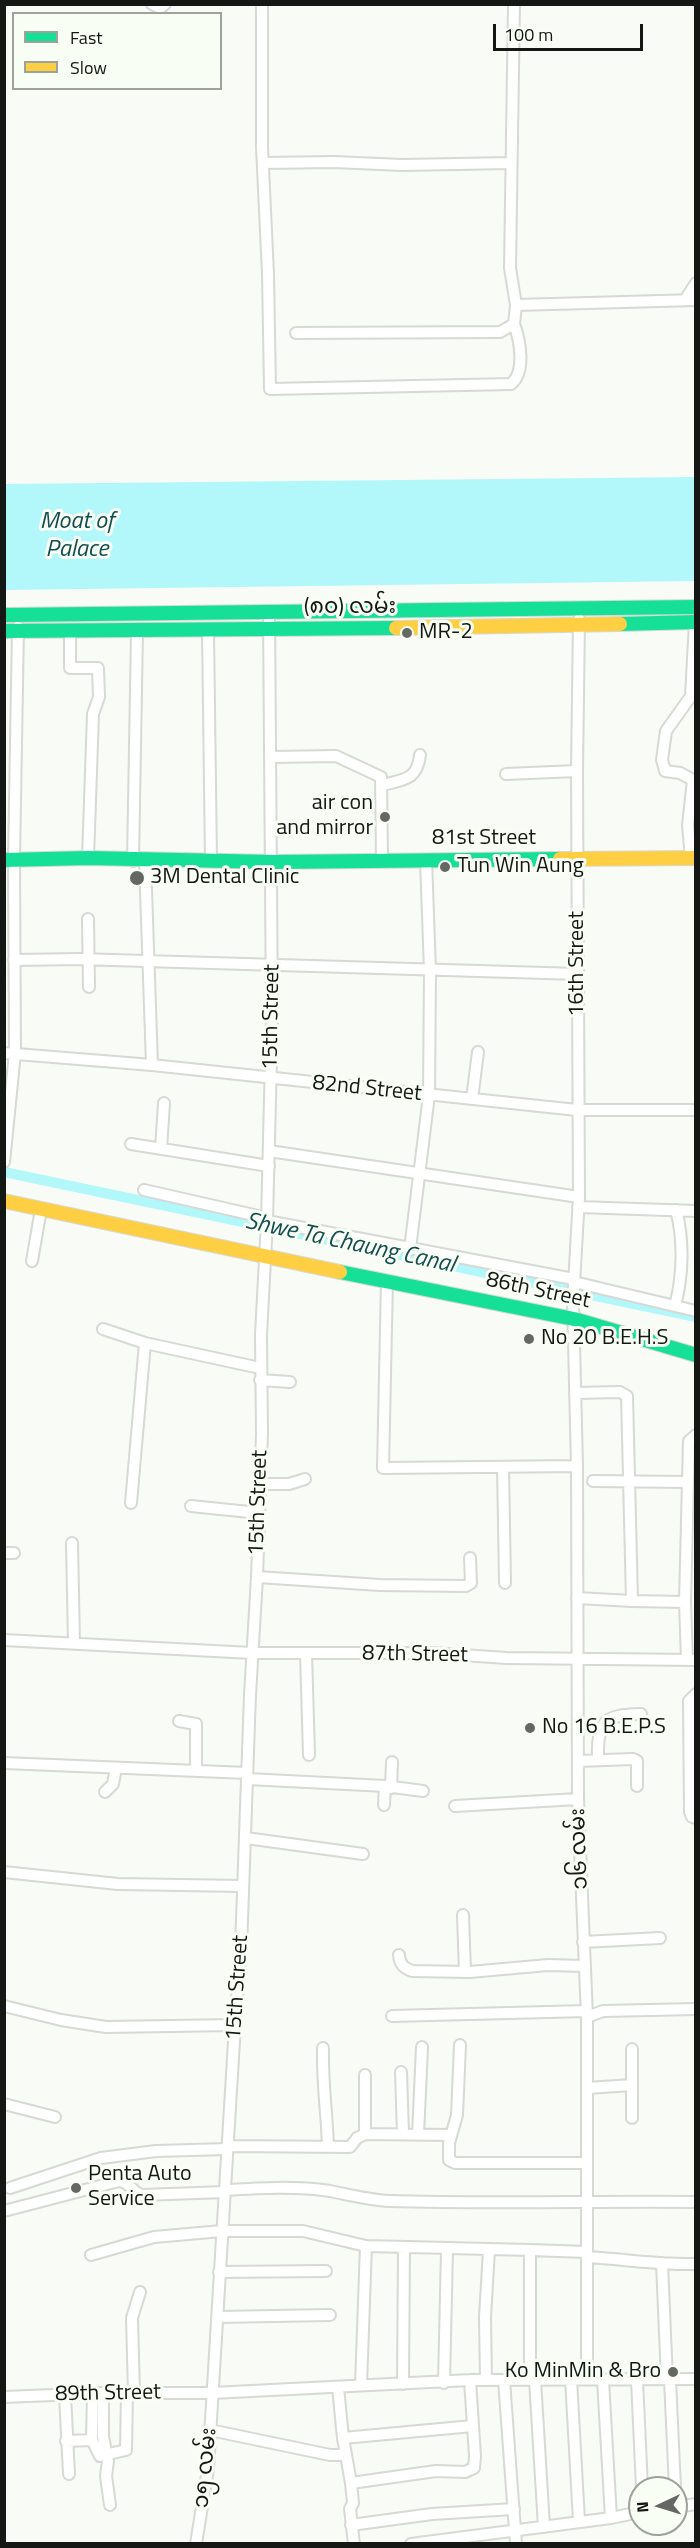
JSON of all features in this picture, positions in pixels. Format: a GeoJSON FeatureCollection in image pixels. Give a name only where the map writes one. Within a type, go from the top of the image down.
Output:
{"type":"FeatureCollection","features":[{"type":"Feature","properties":{"kind":"street"},"geometry":{"type":"LineString","coordinates":[[152,4],[160,8],[165,4]]}},
{"type":"Feature","properties":{"kind":"street"},"geometry":{"type":"LineString","coordinates":[[262,4],[263,163],[269,284],[270,389],[511,384],[516,380],[520,369],[514,324],[516,305],[510,268],[514,4]]}},
{"type":"Feature","properties":{"kind":"street"},"geometry":{"type":"LineString","coordinates":[[263,163],[334,162],[402,165],[511,163]]}},
{"type":"Feature","properties":{"kind":"street"},"geometry":{"type":"LineString","coordinates":[[516,305],[690,300],[696,283]]}},
{"type":"Feature","properties":{"kind":"street"},"geometry":{"type":"LineString","coordinates":[[296,333],[500,332],[514,324]]}},
{"type":"Feature","properties":{"kind":"street","name":"(၈၀) လမ်း"},"geometry":{"type":"LineString","coordinates":[[11,614],[696,607]]}},
{"type":"Feature","properties":{"kind":"street","name":"16th Street"},"geometry":{"type":"LineString","coordinates":[[574,1319],[579,1202],[576,771],[579,608]]}},
{"type":"Feature","properties":{"kind":"street","name":"15th Street"},"geometry":{"type":"LineString","coordinates":[[212,2393],[235,2025],[242,1948],[260,1484],[260,1368],[272,1079],[269,612]]}},
{"type":"Feature","properties":{"kind":"street"},"geometry":{"type":"LineString","coordinates":[[4,1162],[10,1053],[10,992],[14,960],[9,860],[11,614]]}},
{"type":"Feature","properties":{"kind":"street"},"geometry":{"type":"LineString","coordinates":[[693,858],[688,825],[693,780],[680,773],[665,771],[663,760],[666,731],[691,696],[695,622]]}},
{"type":"Feature","properties":{"kind":"street","name":"(၈၀) လမ်း"},"geometry":{"type":"LineString","coordinates":[[11,631],[269,630],[695,622]]}},
{"type":"Feature","properties":{"kind":"street"},"geometry":{"type":"LineString","coordinates":[[208,630],[211,861]]}},
{"type":"Feature","properties":{"kind":"street"},"geometry":{"type":"LineString","coordinates":[[137,631],[139,861],[152,1065]]}},
{"type":"Feature","properties":{"kind":"street"},"geometry":{"type":"LineString","coordinates":[[70,632],[70,668],[98,669],[99,696],[93,714],[88,858]]}},
{"type":"Feature","properties":{"kind":"street"},"geometry":{"type":"LineString","coordinates":[[383,785],[414,775],[418,769],[420,755]]}},
{"type":"Feature","properties":{"kind":"street"},"geometry":{"type":"LineString","coordinates":[[271,757],[336,756],[378,775],[383,785],[382,860]]}},
{"type":"Feature","properties":{"kind":"street"},"geometry":{"type":"LineString","coordinates":[[506,774],[576,771]]}},
{"type":"Feature","properties":{"kind":"street","name":"81st Street"},"geometry":{"type":"LineString","coordinates":[[9,860],[88,858],[139,861],[272,862],[693,858]]}},
{"type":"Feature","properties":{"kind":"street"},"geometry":{"type":"LineString","coordinates":[[410,1249],[429,1095],[430,970],[426,860]]}},
{"type":"Feature","properties":{"kind":"street"},"geometry":{"type":"LineString","coordinates":[[88,919],[89,987]]}},
{"type":"Feature","properties":{"kind":"street"},"geometry":{"type":"LineString","coordinates":[[14,960],[87,959],[578,974]]}},
{"type":"Feature","properties":{"kind":"street"},"geometry":{"type":"LineString","coordinates":[[471,1099],[478,1052]]}},
{"type":"Feature","properties":{"kind":"street","name":"82nd Street"},"geometry":{"type":"LineString","coordinates":[[10,1053],[152,1065],[577,1110],[696,1110]]}},
{"type":"Feature","properties":{"kind":"street"},"geometry":{"type":"LineString","coordinates":[[161,1149],[164,1103]]}},
{"type":"Feature","properties":{"kind":"street"},"geometry":{"type":"LineString","coordinates":[[131,1144],[269,1166]]}},
{"type":"Feature","properties":{"kind":"street"},"geometry":{"type":"LineString","coordinates":[[269,1151],[420,1174],[579,1202],[696,1211]]}},
{"type":"Feature","properties":{"kind":"street"},"geometry":{"type":"LineString","coordinates":[[144,1190],[267,1222],[574,1282],[696,1311]]}},
{"type":"Feature","properties":{"kind":"street","name":"86th Street"},"geometry":{"type":"LineString","coordinates":[[4,1201],[264,1257],[574,1319],[696,1355]]}},
{"type":"Feature","properties":{"kind":"street"},"geometry":{"type":"LineString","coordinates":[[32,1261],[41,1209]]}},
{"type":"Feature","properties":{"kind":"street"},"geometry":{"type":"LineString","coordinates":[[675,1306],[680,1258],[680,1227],[676,1210]]}},
{"type":"Feature","properties":{"kind":"street"},"geometry":{"type":"LineString","coordinates":[[387,1281],[383,1362],[383,1468],[577,1466]]}},
{"type":"Feature","properties":{"kind":"street","name":"၁၆ လမ်း"},"geometry":{"type":"LineString","coordinates":[[574,1319],[578,1799],[587,2014],[586,2379]]}},
{"type":"Feature","properties":{"kind":"street"},"geometry":{"type":"LineString","coordinates":[[103,1329],[144,1344],[260,1368]]}},
{"type":"Feature","properties":{"kind":"street"},"geometry":{"type":"LineString","coordinates":[[132,1503],[144,1344]]}},
{"type":"Feature","properties":{"kind":"street"},"geometry":{"type":"LineString","coordinates":[[260,1380],[290,1382]]}},
{"type":"Feature","properties":{"kind":"street"},"geometry":{"type":"LineString","coordinates":[[575,1392],[620,1392],[627,1396],[632,1601]]}},
{"type":"Feature","properties":{"kind":"street"},"geometry":{"type":"LineString","coordinates":[[691,1660],[685,1602],[689,1441],[696,1435]]}},
{"type":"Feature","properties":{"kind":"street"},"geometry":{"type":"LineString","coordinates":[[503,1467],[505,1583]]}},
{"type":"Feature","properties":{"kind":"street"},"geometry":{"type":"LineString","coordinates":[[260,1484],[289,1484],[305,1479]]}},
{"type":"Feature","properties":{"kind":"street"},"geometry":{"type":"LineString","coordinates":[[593,1481],[688,1482]]}},
{"type":"Feature","properties":{"kind":"street"},"geometry":{"type":"LineString","coordinates":[[191,1506],[259,1513]]}},
{"type":"Feature","properties":{"kind":"street"},"geometry":{"type":"LineString","coordinates":[[72,1544],[74,1643]]}},
{"type":"Feature","properties":{"kind":"street"},"geometry":{"type":"LineString","coordinates":[[257,1577],[380,1585],[466,1586],[471,1583],[470,1557]]}},
{"type":"Feature","properties":{"kind":"street"},"geometry":{"type":"LineString","coordinates":[[577,1598],[685,1602]]}},
{"type":"Feature","properties":{"kind":"street","name":"87th Street"},"geometry":{"type":"LineString","coordinates":[[4,1640],[252,1653],[432,1653],[507,1658],[691,1660]]}},
{"type":"Feature","properties":{"kind":"street"},"geometry":{"type":"LineString","coordinates":[[306,1653],[309,1755]]}},
{"type":"Feature","properties":{"kind":"street"},"geometry":{"type":"LineString","coordinates":[[696,1694],[689,1701],[690,1812],[696,1818]]}},
{"type":"Feature","properties":{"kind":"street"},"geometry":{"type":"LineString","coordinates":[[598,1760],[597,1741],[605,1721],[615,1715],[641,1714]]}},
{"type":"Feature","properties":{"kind":"street"},"geometry":{"type":"LineString","coordinates":[[179,1721],[196,1724],[196,1771]]}},
{"type":"Feature","properties":{"kind":"street"},"geometry":{"type":"LineString","coordinates":[[578,1761],[626,1758],[637,1761],[637,1786]]}},
{"type":"Feature","properties":{"kind":"street"},"geometry":{"type":"LineString","coordinates":[[384,1805],[392,1762]]}},
{"type":"Feature","properties":{"kind":"street"},"geometry":{"type":"LineString","coordinates":[[4,1763],[196,1771],[423,1791]]}},
{"type":"Feature","properties":{"kind":"street"},"geometry":{"type":"LineString","coordinates":[[105,1792],[113,1784],[116,1768]]}},
{"type":"Feature","properties":{"kind":"street"},"geometry":{"type":"LineString","coordinates":[[455,1806],[578,1799]]}},
{"type":"Feature","properties":{"kind":"street"},"geometry":{"type":"LineString","coordinates":[[246,1838],[363,1854]]}},
{"type":"Feature","properties":{"kind":"street"},"geometry":{"type":"LineString","coordinates":[[4,1872],[118,1884],[243,1886]]}},
{"type":"Feature","properties":{"kind":"street"},"geometry":{"type":"LineString","coordinates":[[463,1915],[465,1972]]}},
{"type":"Feature","properties":{"kind":"street"},"geometry":{"type":"LineString","coordinates":[[584,1942],[660,1938]]}},
{"type":"Feature","properties":{"kind":"street"},"geometry":{"type":"LineString","coordinates":[[399,1955],[400,1962],[405,1969],[412,1971],[465,1972],[542,1966],[585,1966]]}},
{"type":"Feature","properties":{"kind":"street"},"geometry":{"type":"LineString","coordinates":[[4,2006],[49,2018],[106,2027],[235,2025]]}},
{"type":"Feature","properties":{"kind":"street"},"geometry":{"type":"LineString","coordinates":[[392,2016],[587,2014],[603,2011],[696,2009]]}},
{"type":"Feature","properties":{"kind":"street"},"geometry":{"type":"LineString","coordinates":[[460,2045],[457,2115],[450,2135],[448,2155],[451,2162],[586,2163]]}},
{"type":"Feature","properties":{"kind":"street"},"geometry":{"type":"LineString","coordinates":[[418,2135],[422,2047]]}},
{"type":"Feature","properties":{"kind":"street"},"geometry":{"type":"LineString","coordinates":[[323,2048],[322,2086],[327,2110],[328,2147]]}},
{"type":"Feature","properties":{"kind":"street"},"geometry":{"type":"LineString","coordinates":[[632,2049],[632,2118]]}},
{"type":"Feature","properties":{"kind":"street"},"geometry":{"type":"LineString","coordinates":[[401,2072],[403,2134]]}},
{"type":"Feature","properties":{"kind":"street"},"geometry":{"type":"LineString","coordinates":[[365,2075],[365,2134]]}},
{"type":"Feature","properties":{"kind":"street"},"geometry":{"type":"LineString","coordinates":[[587,2088],[632,2085]]}},
{"type":"Feature","properties":{"kind":"street"},"geometry":{"type":"LineString","coordinates":[[4,2104],[55,2117]]}},
{"type":"Feature","properties":{"kind":"street"},"geometry":{"type":"LineString","coordinates":[[10,2188],[101,2158],[156,2151],[350,2147],[357,2138],[365,2134],[450,2135]]}},
{"type":"Feature","properties":{"kind":"street"},"geometry":{"type":"LineString","coordinates":[[4,2211],[119,2181],[127,2183],[142,2195],[289,2188],[329,2191],[370,2200],[447,2203],[696,2202]]}},
{"type":"Feature","properties":{"kind":"street"},"geometry":{"type":"LineString","coordinates":[[91,2254],[154,2237],[222,2231],[303,2231],[366,2246],[530,2250],[662,2263],[696,2264]]}},
{"type":"Feature","properties":{"kind":"street"},"geometry":{"type":"LineString","coordinates":[[361,2385],[366,2246]]}},
{"type":"Feature","properties":{"kind":"street"},"geometry":{"type":"LineString","coordinates":[[403,2384],[404,2247]]}},
{"type":"Feature","properties":{"kind":"street"},"geometry":{"type":"LineString","coordinates":[[444,2383],[447,2249]]}},
{"type":"Feature","properties":{"kind":"street"},"geometry":{"type":"LineString","coordinates":[[486,2380],[485,2317],[489,2250]]}},
{"type":"Feature","properties":{"kind":"street"},"geometry":{"type":"LineString","coordinates":[[530,2250],[533,2380],[544,2527]]}},
{"type":"Feature","properties":{"kind":"street"},"geometry":{"type":"LineString","coordinates":[[662,2263],[674,2476]]}},
{"type":"Feature","properties":{"kind":"street"},"geometry":{"type":"LineString","coordinates":[[219,2272],[326,2271]]}},
{"type":"Feature","properties":{"kind":"street"},"geometry":{"type":"LineString","coordinates":[[98,2393],[92,2440],[100,2456],[126,2450],[132,2318],[140,2292]]}},
{"type":"Feature","properties":{"kind":"street"},"geometry":{"type":"LineString","coordinates":[[217,2317],[330,2315]]}},
{"type":"Feature","properties":{"kind":"street"},"geometry":{"type":"LineString","coordinates":[[571,2379],[579,2521]]}},
{"type":"Feature","properties":{"kind":"street","name":"89th Street"},"geometry":{"type":"LineString","coordinates":[[4,2397],[98,2393],[212,2393],[470,2380],[696,2379]]}},
{"type":"Feature","properties":{"kind":"street"},"geometry":{"type":"LineString","coordinates":[[351,2483],[406,2474],[469,2470],[475,2464],[470,2380]]}},
{"type":"Feature","properties":{"kind":"street"},"geometry":{"type":"LineString","coordinates":[[504,2380],[516,2544]]}},
{"type":"Feature","properties":{"kind":"street"},"geometry":{"type":"LineString","coordinates":[[603,2380],[611,2518]]}},
{"type":"Feature","properties":{"kind":"street"},"geometry":{"type":"LineString","coordinates":[[637,2380],[641,2476]]}},
{"type":"Feature","properties":{"kind":"street"},"geometry":{"type":"LineString","coordinates":[[338,2387],[342,2438],[351,2483],[353,2503],[350,2510],[354,2544]]}},
{"type":"Feature","properties":{"kind":"street"},"geometry":{"type":"LineString","coordinates":[[98,2393],[108,2461],[106,2476],[110,2505]]}},
{"type":"Feature","properties":{"kind":"street","name":"၁၅ လမ်း"},"geometry":{"type":"LineString","coordinates":[[196,2544],[208,2469],[212,2393]]}},
{"type":"Feature","properties":{"kind":"street"},"geometry":{"type":"LineString","coordinates":[[65,2395],[69,2474]]}},
{"type":"Feature","properties":{"kind":"street"},"geometry":{"type":"LineString","coordinates":[[342,2438],[473,2426]]}},
{"type":"Feature","properties":{"kind":"street"},"geometry":{"type":"LineString","coordinates":[[210,2430],[330,2456],[346,2455]]}},
{"type":"Feature","properties":{"kind":"street"},"geometry":{"type":"LineString","coordinates":[[66,2440],[92,2440]]}},
{"type":"Feature","properties":{"kind":"street"},"geometry":{"type":"LineString","coordinates":[[351,2524],[432,2514],[514,2509]]}},
{"type":"Feature","properties":{"kind":"street"},"geometry":{"type":"LineString","coordinates":[[411,2544],[628,2514]]}},
{"type":"Feature","properties":{"kind":"water","name":"Moat of Palace"},"geometry":{"type":"Polygon","coordinates":[[[695,477],[695,581],[5,590],[5,484],[695,477]]]}},
{"type":"Feature","properties":{"kind":"waterway","name":"Shwe Ta Chaung Canal"},"geometry":{"type":"LineString","coordinates":[[4,1172],[696,1317]]}},
{"type":"Feature","properties":{"kind":"traffic: fast"},"geometry":{"type":"LineString","coordinates":[[4,615],[696,607]]}},
{"type":"Feature","properties":{"kind":"traffic: fast"},"geometry":{"type":"LineString","coordinates":[[620,624],[696,622]]}},
{"type":"Feature","properties":{"kind":"traffic: fast"},"geometry":{"type":"LineString","coordinates":[[4,631],[396,628]]}},
{"type":"Feature","properties":{"kind":"traffic: fast"},"geometry":{"type":"LineString","coordinates":[[4,860],[88,858],[272,862],[560,859]]}},
{"type":"Feature","properties":{"kind":"traffic: fast"},"geometry":{"type":"LineString","coordinates":[[340,1272],[574,1319],[696,1355]]}},
{"type":"Feature","properties":{"kind":"traffic: slow"},"geometry":{"type":"LineString","coordinates":[[396,628],[620,624]]}},
{"type":"Feature","properties":{"kind":"traffic: slow"},"geometry":{"type":"LineString","coordinates":[[560,859],[696,858]]}},
{"type":"Feature","properties":{"kind":"traffic: slow"},"geometry":{"type":"LineString","coordinates":[[4,1201],[340,1272]]}},
{"type":"Feature","properties":{"kind":"place","name":"MR-2"},"geometry":{"type":"Point","coordinates":[407,633]}},
{"type":"Feature","properties":{"kind":"place","name":"air con and mirror"},"geometry":{"type":"Point","coordinates":[385,817]}},
{"type":"Feature","properties":{"kind":"place","name":"Tun Win Aung"},"geometry":{"type":"Point","coordinates":[445,867]}},
{"type":"Feature","properties":{"kind":"place","name":"3M Dental Clinic"},"geometry":{"type":"Point","coordinates":[137,878]}},
{"type":"Feature","properties":{"kind":"place","name":"No 20 B.E.H.S"},"geometry":{"type":"Point","coordinates":[529,1339]}},
{"type":"Feature","properties":{"kind":"place","name":"No 16 B.E.P.S"},"geometry":{"type":"Point","coordinates":[530,1728]}},
{"type":"Feature","properties":{"kind":"place","name":"Penta Auto Service"},"geometry":{"type":"Point","coordinates":[76,2188]}},
{"type":"Feature","properties":{"kind":"place","name":"Ko MinMin & Bro"},"geometry":{"type":"Point","coordinates":[673,2372]}}]}
